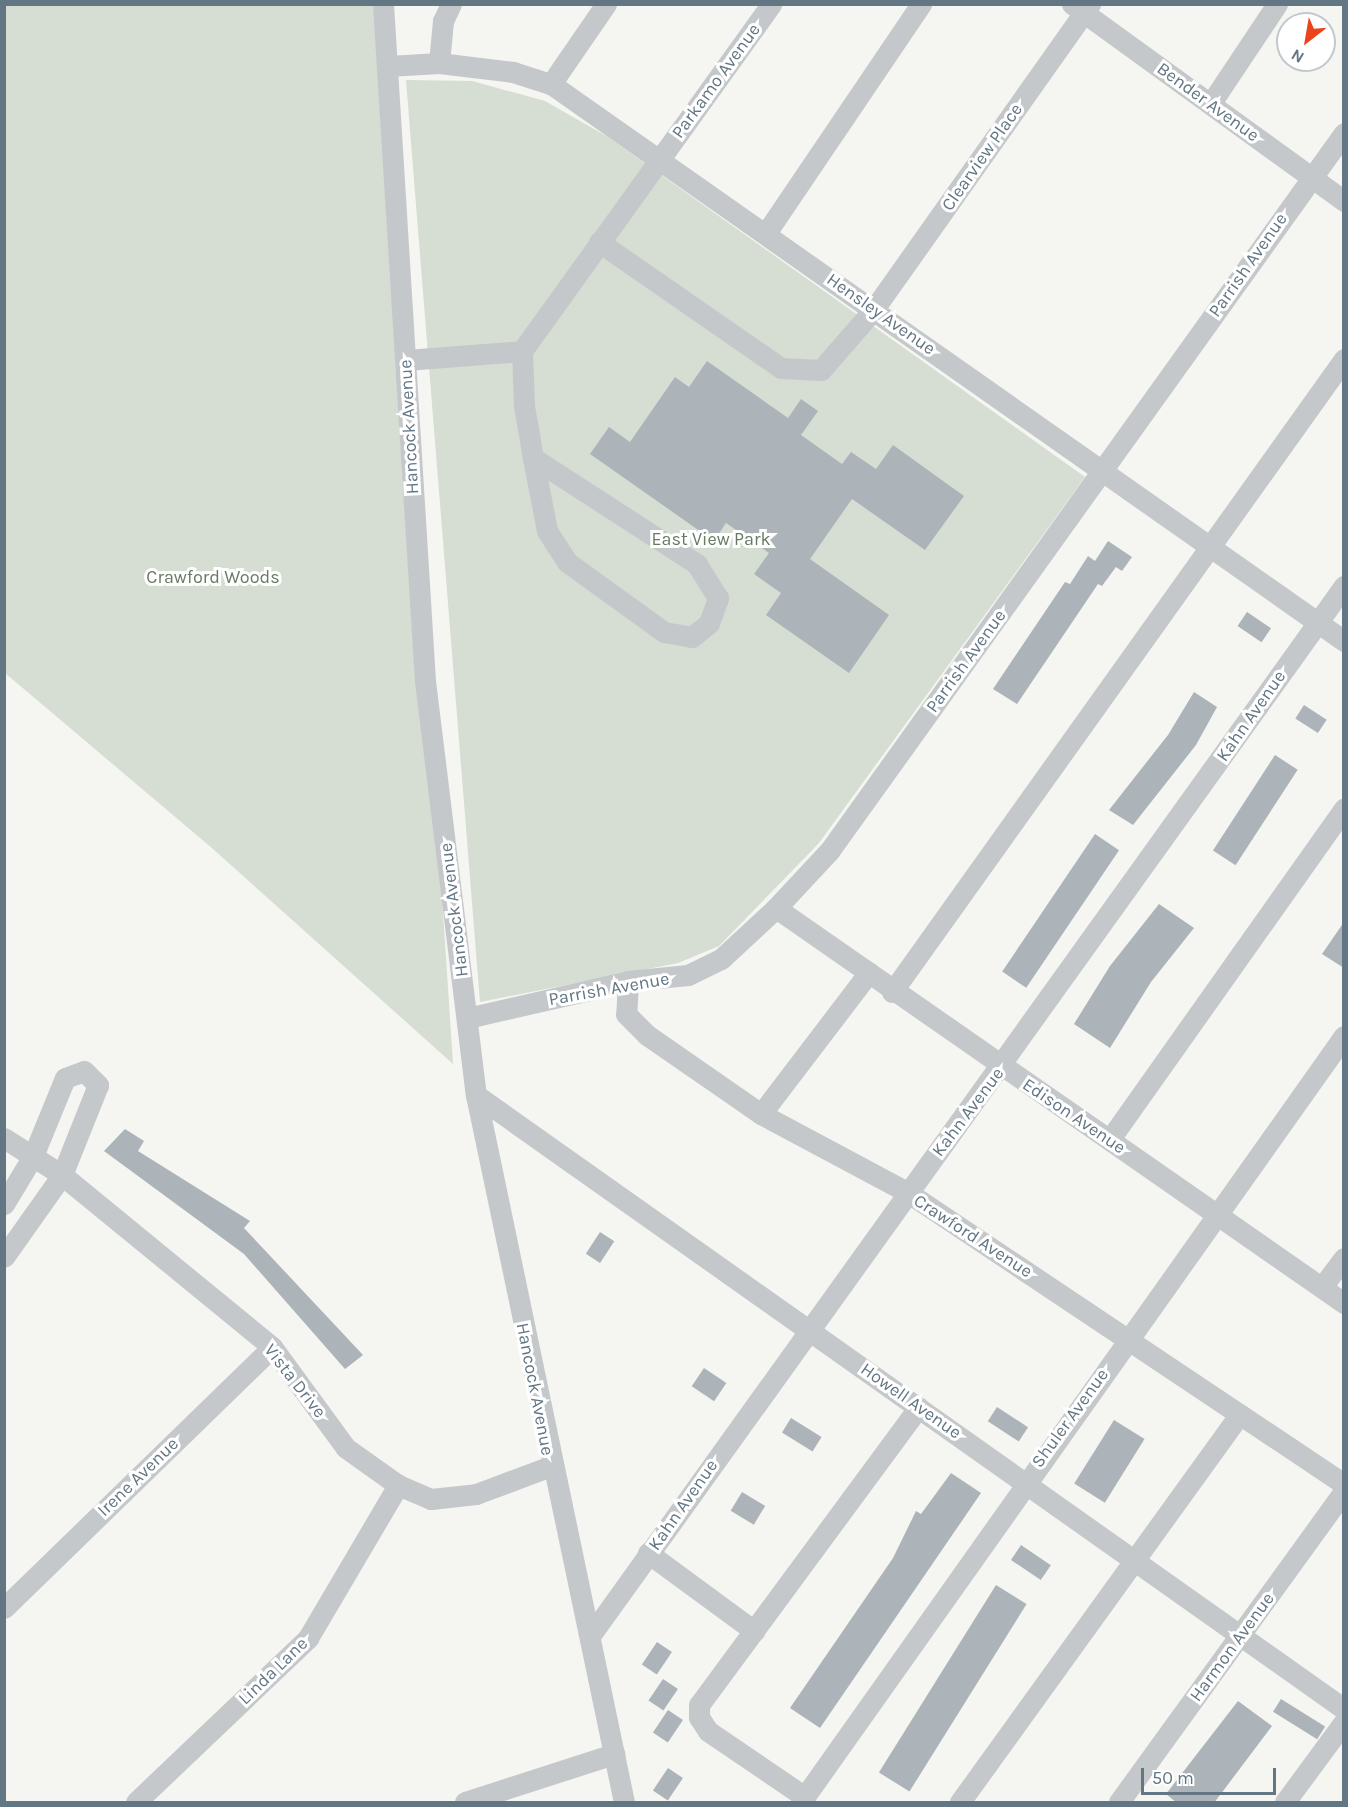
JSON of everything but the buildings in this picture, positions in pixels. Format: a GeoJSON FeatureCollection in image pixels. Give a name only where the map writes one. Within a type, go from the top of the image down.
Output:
{"type":"FeatureCollection","features":[{"type":"Feature","properties":{"kind":"street","name":"Hancock Avenue"},"geometry":{"type":"LineString","coordinates":[[383,4],[425,681],[476,1095],[551,1466],[590,1636],[624,1803]]}},
{"type":"Feature","properties":{"kind":"street"},"geometry":{"type":"LineString","coordinates":[[439,63],[443,21],[451,4]]}},
{"type":"Feature","properties":{"kind":"street"},"geometry":{"type":"LineString","coordinates":[[550,84],[606,4]]}},
{"type":"Feature","properties":{"kind":"street","name":"Parkamo Avenue"},"geometry":{"type":"LineString","coordinates":[[522,351],[771,4]]}},
{"type":"Feature","properties":{"kind":"street"},"geometry":{"type":"LineString","coordinates":[[766,233],[921,4]]}},
{"type":"Feature","properties":{"kind":"street"},"geometry":{"type":"LineString","coordinates":[[1211,103],[1278,4]]}},
{"type":"Feature","properties":{"kind":"street","name":"Bender Avenue"},"geometry":{"type":"LineString","coordinates":[[1082,8],[1344,201]]}},
{"type":"Feature","properties":{"kind":"street","name":"Clearview Place"},"geometry":{"type":"LineString","coordinates":[[599,242],[781,368],[821,370],[874,309],[1082,8]]}},
{"type":"Feature","properties":{"kind":"street","name":"Hensley Avenue"},"geometry":{"type":"LineString","coordinates":[[388,66],[439,63],[513,72],[550,84],[661,158],[1103,471],[1207,548],[1344,641]]}},
{"type":"Feature","properties":{"kind":"street","name":"Parrish Avenue"},"geometry":{"type":"LineString","coordinates":[[467,1018],[628,981],[688,975],[721,959],[776,908],[830,850],[1344,133]]}},
{"type":"Feature","properties":{"kind":"street"},"geometry":{"type":"LineString","coordinates":[[406,360],[522,351],[533,458],[547,531],[567,562],[664,632],[692,637],[709,623],[718,598],[697,564],[533,458]]}},
{"type":"Feature","properties":{"kind":"street"},"geometry":{"type":"LineString","coordinates":[[892,992],[1344,359]]}},
{"type":"Feature","properties":{"kind":"street","name":"Kahn Avenue"},"geometry":{"type":"LineString","coordinates":[[590,1636],[808,1328],[907,1192],[1002,1068],[1344,586]]}},
{"type":"Feature","properties":{"kind":"street"},"geometry":{"type":"LineString","coordinates":[[1110,1139],[1344,809]]}},
{"type":"Feature","properties":{"kind":"street","name":"Edison Avenue"},"geometry":{"type":"LineString","coordinates":[[776,908],[868,972],[892,992],[1110,1139],[1344,1303]]}},
{"type":"Feature","properties":{"kind":"street"},"geometry":{"type":"LineString","coordinates":[[760,1113],[868,972]]}},
{"type":"Feature","properties":{"kind":"street","name":"Crawford Avenue"},"geometry":{"type":"LineString","coordinates":[[628,981],[626,1014],[646,1035],[760,1113],[907,1192],[1344,1484]]}},
{"type":"Feature","properties":{"kind":"street","name":"Shuler Avenue"},"geometry":{"type":"LineString","coordinates":[[803,1800],[1024,1481],[1344,1036]]}},
{"type":"Feature","properties":{"kind":"street"},"geometry":{"type":"LineString","coordinates":[[4,1204],[33,1156],[64,1078],[84,1071],[98,1085],[62,1175],[4,1257]]}},
{"type":"Feature","properties":{"kind":"street","name":"Howell Avenue"},"geometry":{"type":"LineString","coordinates":[[476,1095],[1344,1709]]}},
{"type":"Feature","properties":{"kind":"street","name":"Vista Drive"},"geometry":{"type":"LineString","coordinates":[[4,1138],[62,1175],[272,1347],[346,1448],[398,1485],[431,1499],[476,1494],[551,1466]]}},
{"type":"Feature","properties":{"kind":"street"},"geometry":{"type":"LineString","coordinates":[[1322,1287],[1344,1258]]}},
{"type":"Feature","properties":{"kind":"street","name":"Irene Avenue"},"geometry":{"type":"LineString","coordinates":[[4,1608],[272,1347]]}},
{"type":"Feature","properties":{"kind":"street"},"geometry":{"type":"LineString","coordinates":[[803,1800],[708,1731],[699,1717],[699,1705],[919,1407]]}},
{"type":"Feature","properties":{"kind":"street"},"geometry":{"type":"LineString","coordinates":[[960,1803],[1240,1414]]}},
{"type":"Feature","properties":{"kind":"street","name":"Linda Lane"},"geometry":{"type":"LineString","coordinates":[[136,1803],[308,1638],[398,1485]]}},
{"type":"Feature","properties":{"kind":"street","name":"Harmon Avenue"},"geometry":{"type":"LineString","coordinates":[[1119,1803],[1344,1491]]}},
{"type":"Feature","properties":{"kind":"street"},"geometry":{"type":"LineString","coordinates":[[648,1553],[754,1630]]}},
{"type":"Feature","properties":{"kind":"street"},"geometry":{"type":"LineString","coordinates":[[1285,1803],[1344,1722]]}},
{"type":"Feature","properties":{"kind":"street"},"geometry":{"type":"LineString","coordinates":[[465,1803],[614,1754]]}},
{"type":"Feature","properties":{"kind":"green space","name":"Crawford Woods"},"geometry":{"type":"Polygon","coordinates":[[[5,5],[383,5],[453,1064],[212,848],[5,673],[5,5]]]}},
{"type":"Feature","properties":{"kind":"green space","name":"East View Park"},"geometry":{"type":"Polygon","coordinates":[[[406,80],[472,81],[545,101],[608,137],[1085,477],[819,843],[719,946],[678,963],[480,1002],[406,80]]]}}]}
